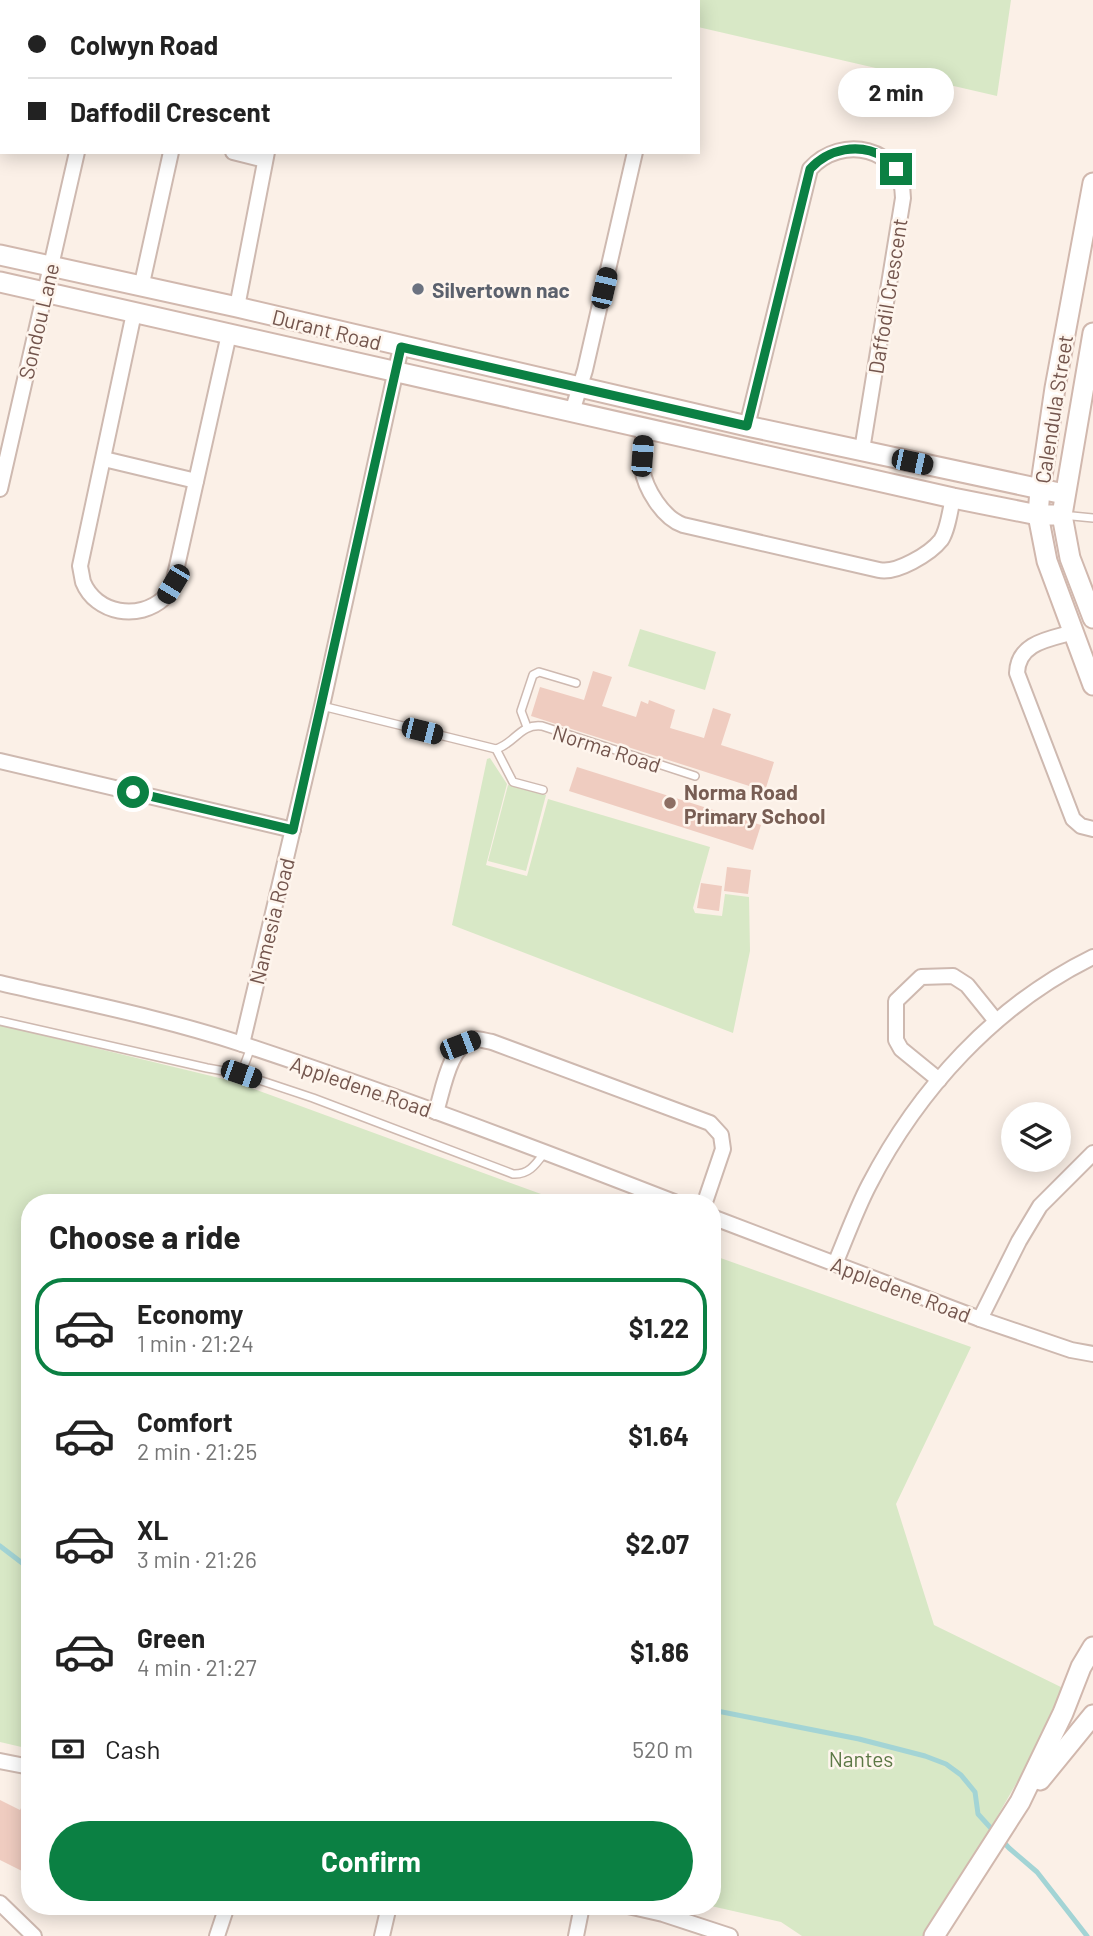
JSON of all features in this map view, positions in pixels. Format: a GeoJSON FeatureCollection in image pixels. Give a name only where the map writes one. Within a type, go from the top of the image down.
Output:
{"type":"FeatureCollection","features":[{"type":"Feature","properties":{"kind":"street","name":"Daffodil Crescent"},"geometry":{"type":"LineString","coordinates":[[747,426],[810,169],[819,159],[831,153],[844,149],[860,150],[884,157],[896,169],[903,183],[862,450]]}},
{"type":"Feature","properties":{"kind":"street","name":"Sondou Lane"},"geometry":{"type":"LineString","coordinates":[[0,489],[77,154]]}},
{"type":"Feature","properties":{"kind":"street"},"geometry":{"type":"LineString","coordinates":[[141,288],[171,154]]}},
{"type":"Feature","properties":{"kind":"street"},"geometry":{"type":"LineString","coordinates":[[572,412],[635,154]]}},
{"type":"Feature","properties":{"kind":"street"},"geometry":{"type":"LineString","coordinates":[[237,307],[266,156]]}},
{"type":"Feature","properties":{"kind":"street","name":"Calendula Street"},"geometry":{"type":"LineString","coordinates":[[1093,183],[1055,388],[1038,515],[1047,561],[1093,685]]}},
{"type":"Feature","properties":{"kind":"street","name":"Durant Road"},"geometry":{"type":"LineString","coordinates":[[0,255],[237,307],[747,426],[1064,494]]}},
{"type":"Feature","properties":{"kind":"street","name":"Durant Road"},"geometry":{"type":"LineString","coordinates":[[0,282],[953,498],[1038,515],[1062,514]]}},
{"type":"Feature","properties":{"kind":"street"},"geometry":{"type":"LineString","coordinates":[[135,313],[80,566],[84,583],[94,598],[108,609],[133,612],[149,607],[164,597],[173,584],[229,334]]}},
{"type":"Feature","properties":{"kind":"street","name":"Calendula Street"},"geometry":{"type":"LineString","coordinates":[[1093,333],[1062,514],[1070,558],[1093,618]]}},
{"type":"Feature","properties":{"kind":"street","name":"Namesia Road"},"geometry":{"type":"LineString","coordinates":[[246,1045],[401,347]]}},
{"type":"Feature","properties":{"kind":"street"},"geometry":{"type":"LineString","coordinates":[[644,428],[644,478],[671,520],[879,570],[899,570],[938,543],[943,536],[953,498]]}},
{"type":"Feature","properties":{"kind":"street"},"geometry":{"type":"LineString","coordinates":[[797,463],[804,438]]}},
{"type":"Feature","properties":{"kind":"street"},"geometry":{"type":"LineString","coordinates":[[104,459],[196,481]]}},
{"type":"Feature","properties":{"kind":"street"},"geometry":{"type":"LineString","coordinates":[[1073,632],[1030,647],[1020,657],[1017,673],[1073,818],[1081,827],[1093,829]]}},
{"type":"Feature","properties":{"kind":"street"},"geometry":{"type":"LineString","coordinates":[[0,761],[293,830]]}},
{"type":"Feature","properties":{"kind":"street"},"geometry":{"type":"LineString","coordinates":[[835,1264],[868,1187],[891,1145],[939,1080],[996,1021],[1047,984],[1093,957]]}},
{"type":"Feature","properties":{"kind":"street"},"geometry":{"type":"LineString","coordinates":[[939,1080],[901,1049],[896,1040],[896,1001],[921,977],[953,976],[967,985],[996,1021]]}},
{"type":"Feature","properties":{"kind":"street","name":"Appledene Road"},"geometry":{"type":"LineString","coordinates":[[0,983],[159,1020],[246,1045],[436,1112],[653,1194]]}},
{"type":"Feature","properties":{"kind":"street"},"geometry":{"type":"LineString","coordinates":[[436,1112],[453,1057],[460,1045],[476,1039],[492,1042],[710,1124],[721,1135],[723,1149],[708,1194]]}},
{"type":"Feature","properties":{"kind":"street"},"geometry":{"type":"LineString","coordinates":[[980,1319],[1019,1241],[1040,1206],[1093,1153]]}},
{"type":"Feature","properties":{"kind":"street","name":"Appledene Road"},"geometry":{"type":"LineString","coordinates":[[721,1220],[980,1319],[1071,1350],[1093,1354]]}},
{"type":"Feature","properties":{"kind":"street"},"geometry":{"type":"LineString","coordinates":[[1015,1809],[1087,1670],[1093,1647]]}},
{"type":"Feature","properties":{"kind":"street"},"geometry":{"type":"LineString","coordinates":[[934,1936],[1015,1809],[1093,1715]]}},
{"type":"Feature","properties":{"kind":"street"},"geometry":{"type":"LineString","coordinates":[[0,1761],[21,1765]]}},
{"type":"Feature","properties":{"kind":"street"},"geometry":{"type":"LineString","coordinates":[[0,1903],[34,1936]]}},
{"type":"Feature","properties":{"kind":"street"},"geometry":{"type":"LineString","coordinates":[[217,1936],[224,1915]]}},
{"type":"Feature","properties":{"kind":"street"},"geometry":{"type":"LineString","coordinates":[[382,1936],[387,1915]]}},
{"type":"Feature","properties":{"kind":"street"},"geometry":{"type":"LineString","coordinates":[[576,1936],[580,1915]]}},
{"type":"Feature","properties":{"kind":"street"},"geometry":{"type":"LineString","coordinates":[[666,1915],[730,1936]]}},
{"type":"Feature","properties":{"kind":"lane"},"geometry":{"type":"LineString","coordinates":[[1062,514],[1093,518]]}},
{"type":"Feature","properties":{"kind":"lane"},"geometry":{"type":"LineString","coordinates":[[527,727],[521,711],[533,675],[539,672],[576,683]]}},
{"type":"Feature","properties":{"kind":"lane"},"geometry":{"type":"LineString","coordinates":[[322,706],[496,749],[513,782],[543,790]]}},
{"type":"Feature","properties":{"kind":"lane","name":"Norma Road"},"geometry":{"type":"LineString","coordinates":[[496,749],[507,745],[527,727],[541,726],[695,776]]}},
{"type":"Feature","properties":{"kind":"lane"},"geometry":{"type":"LineString","coordinates":[[0,1021],[241,1074],[513,1174],[530,1170],[545,1152]]}},
{"type":"Feature","properties":{"kind":"lane"},"geometry":{"type":"LineString","coordinates":[[241,1074],[246,1045]]}},
{"type":"Feature","properties":{"kind":"green space"},"geometry":{"type":"Polygon","coordinates":[[[700,0],[1011,0],[997,96],[700,27],[700,0]]]}},
{"type":"Feature","properties":{"kind":"green space"},"geometry":{"type":"Polygon","coordinates":[[[640,629],[716,652],[705,690],[628,666],[640,629]]]}},
{"type":"Feature","properties":{"kind":"green space"},"geometry":{"type":"Polygon","coordinates":[[[490,758],[507,784],[486,865],[527,876],[548,799],[710,847],[693,908],[695,913],[722,916],[725,894],[749,897],[750,951],[733,1033],[452,925],[487,759],[490,758]]]}},
{"type":"Feature","properties":{"kind":"green space"},"geometry":{"type":"Polygon","coordinates":[[[508,785],[546,795],[526,871],[488,861],[508,785]]]}},
{"type":"Feature","properties":{"kind":"green space"},"geometry":{"type":"Polygon","coordinates":[[[0,1025],[232,1081],[541,1194],[21,1194],[21,1747],[0,1742],[0,1025]]]}},
{"type":"Feature","properties":{"kind":"green space","name":"Nantes"},"geometry":{"type":"Polygon","coordinates":[[[721,1258],[971,1347],[896,1504],[934,1625],[1069,1691],[929,1936],[802,1936],[781,1922],[721,1908],[721,1258]]]}},
{"type":"Feature","properties":{"kind":"building"},"geometry":{"type":"Polygon","coordinates":[[[593,671],[612,677],[602,706],[636,717],[641,701],[648,704],[649,700],[675,710],[670,728],[704,738],[713,708],[731,714],[721,745],[774,762],[765,791],[531,716],[540,687],[584,700],[593,671]]]}},
{"type":"Feature","properties":{"kind":"building"},"geometry":{"type":"Polygon","coordinates":[[[577,767],[761,825],[753,850],[569,791],[577,767]]]}},
{"type":"Feature","properties":{"kind":"building"},"geometry":{"type":"Polygon","coordinates":[[[727,867],[751,870],[748,894],[724,891],[727,867]]]}},
{"type":"Feature","properties":{"kind":"building"},"geometry":{"type":"Polygon","coordinates":[[[701,883],[722,886],[719,911],[697,908],[701,883]]]}},
{"type":"Feature","properties":{"kind":"building"},"geometry":{"type":"Polygon","coordinates":[[[0,1800],[20,1810],[21,1808],[21,1870],[0,1860],[0,1800]]]}},
{"type":"Feature","properties":{"kind":"waterway"},"geometry":{"type":"LineString","coordinates":[[0,1546],[21,1562]]}},
{"type":"Feature","properties":{"kind":"waterway"},"geometry":{"type":"LineString","coordinates":[[721,1712],[859,1739],[946,1764],[961,1775],[975,1792],[978,1814],[1009,1848],[1037,1872],[1087,1936]]}},
{"type":"Feature","properties":{"kind":"place","name":"Silvertown nac"},"geometry":{"type":"Point","coordinates":[418,289]}},
{"type":"Feature","properties":{"kind":"place","name":"Norma Road Primary School"},"geometry":{"type":"Point","coordinates":[670,803]}},
{"type":"Feature","properties":{"kind":"route"},"geometry":{"type":"LineString","coordinates":[[133,792],[293,830],[401,347],[747,426],[810,169],[819,159],[844,149],[860,150],[884,157],[896,169]]}}]}
